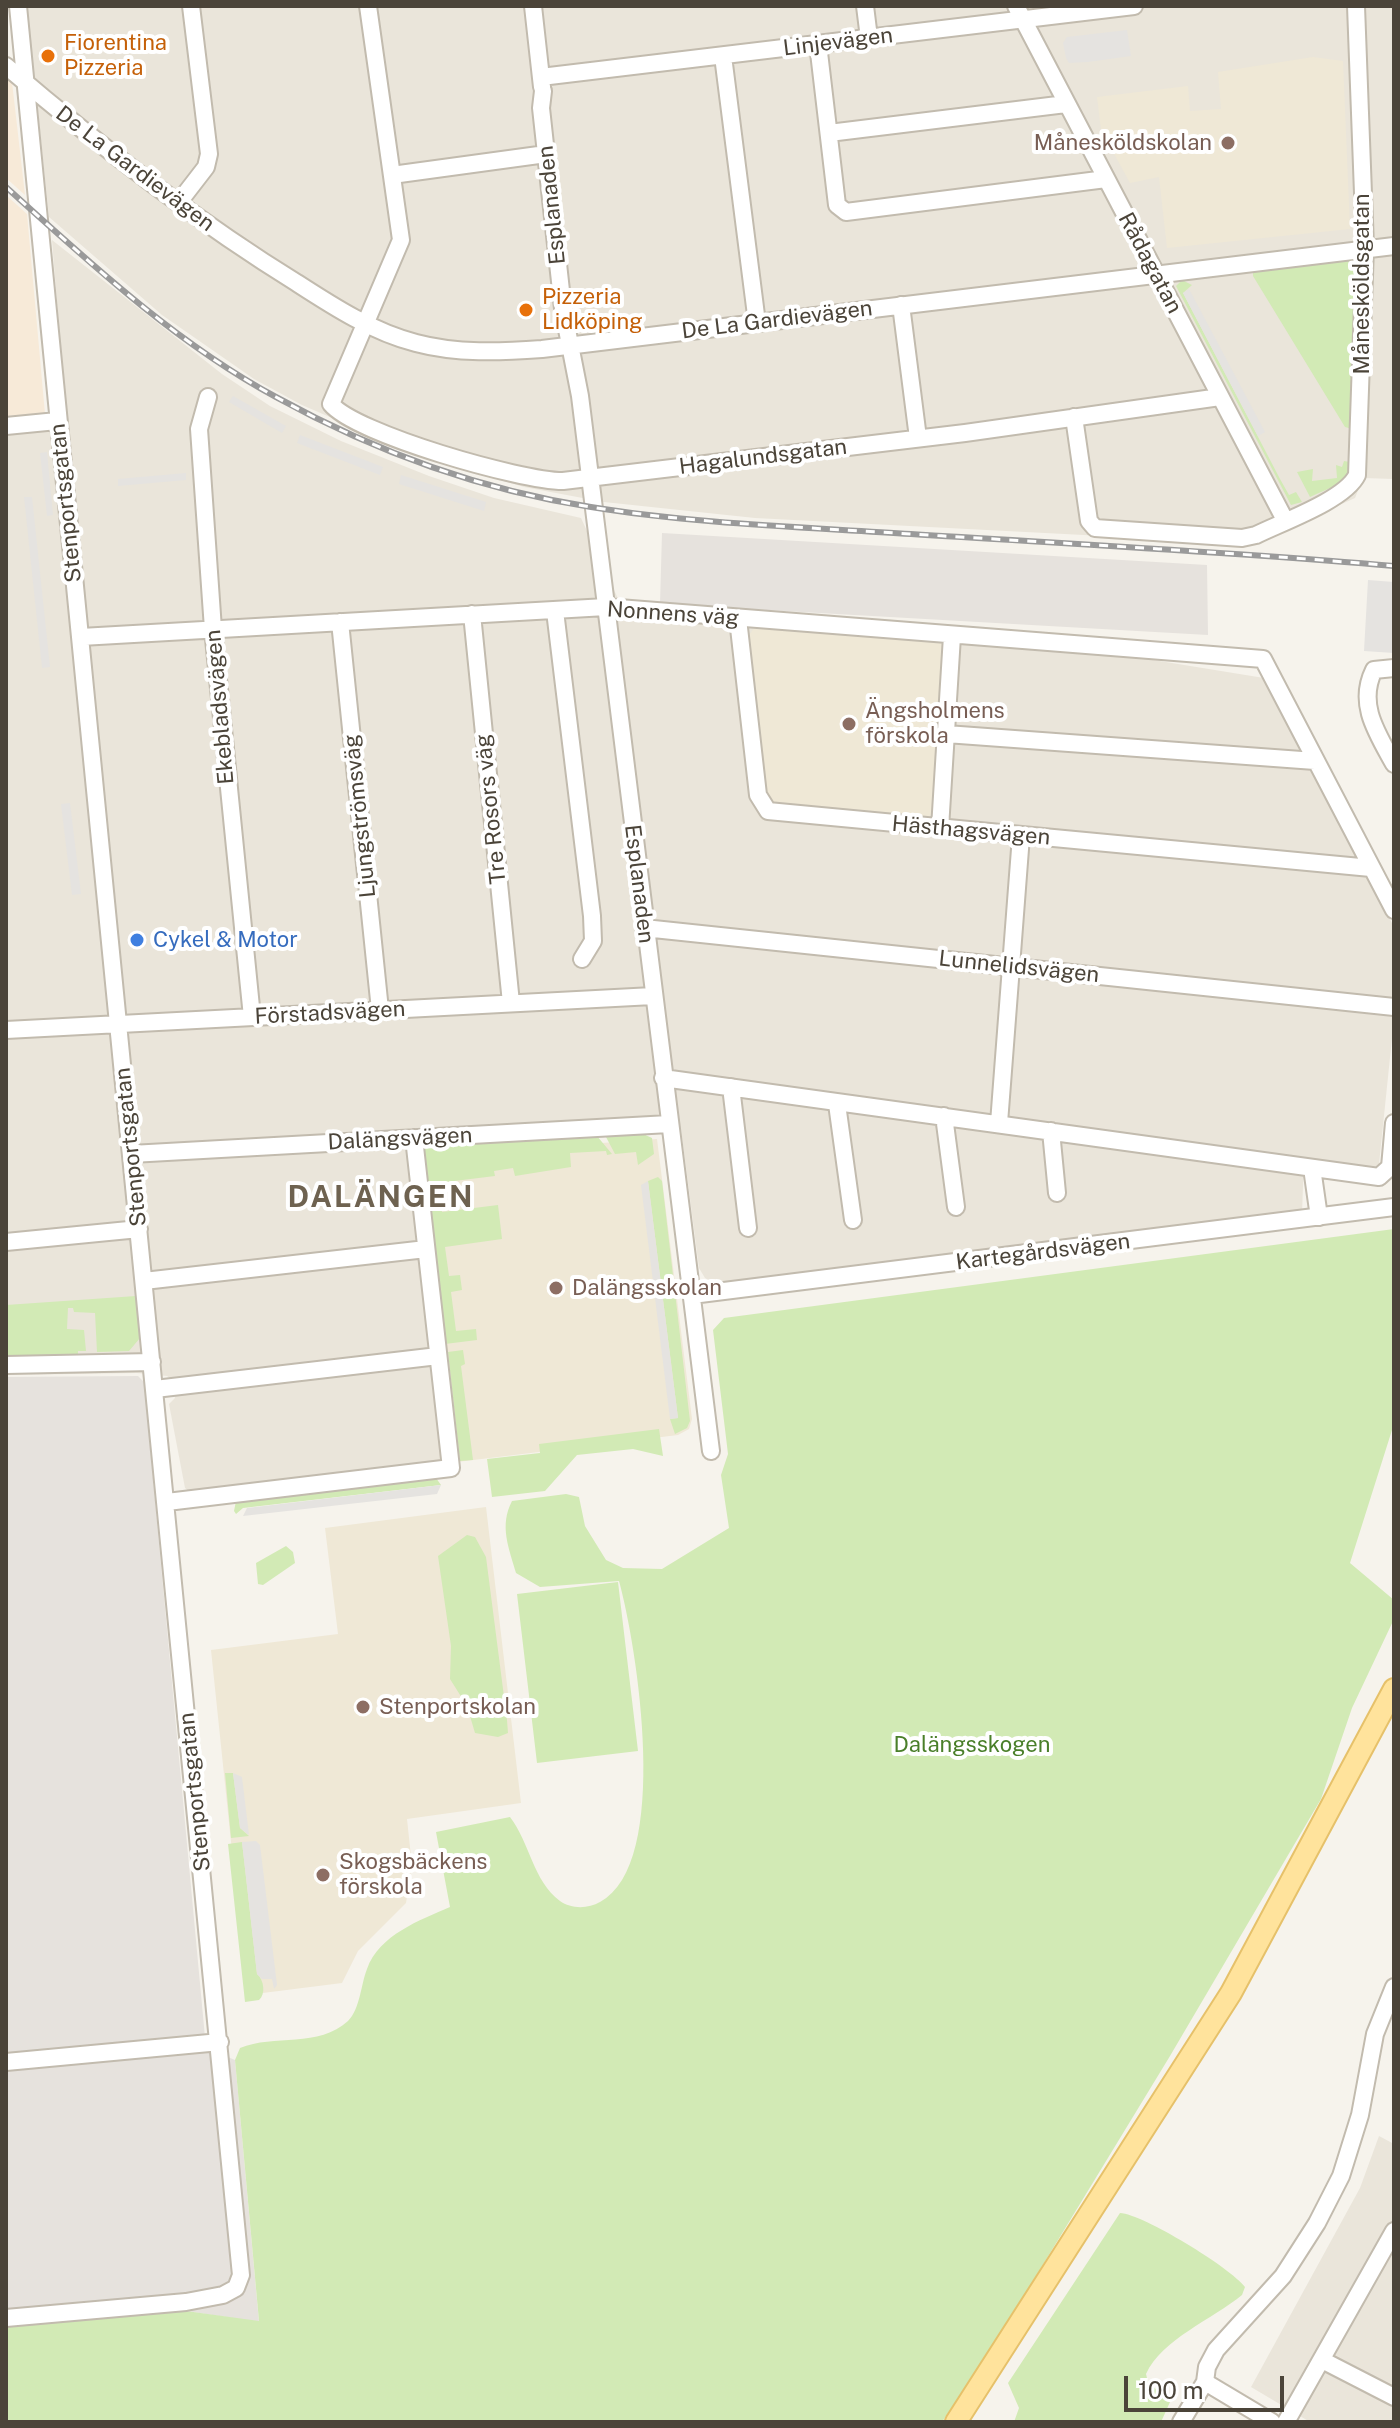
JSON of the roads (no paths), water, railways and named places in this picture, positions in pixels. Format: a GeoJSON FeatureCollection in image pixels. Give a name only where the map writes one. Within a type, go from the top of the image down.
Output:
{"type":"FeatureCollection","features":[{"type":"Feature","properties":{"kind":"main road"},"geometry":{"type":"LineString","coordinates":[[956,2422],[1231,1993],[1394,1689]]}},
{"type":"Feature","properties":{"kind":"street","name":"Stenportsgatan"},"geometry":{"type":"LineString","coordinates":[[6,2318],[186,2302],[223,2295],[236,2288],[241,2275],[81,637],[25,85],[13,24],[18,6]]}},
{"type":"Feature","properties":{"kind":"street"},"geometry":{"type":"LineString","coordinates":[[179,202],[209,161],[193,6]]}},
{"type":"Feature","properties":{"kind":"street"},"geometry":{"type":"LineString","coordinates":[[364,323],[401,240],[368,6]]}},
{"type":"Feature","properties":{"kind":"street","name":"Esplanaden"},"geometry":{"type":"LineString","coordinates":[[533,6],[569,293],[567,318],[570,344],[590,478],[711,1451]]}},
{"type":"Feature","properties":{"kind":"street"},"geometry":{"type":"LineString","coordinates":[[865,6],[869,38]]}},
{"type":"Feature","properties":{"kind":"street","name":"Linjevägen"},"geometry":{"type":"LineString","coordinates":[[542,84],[723,56],[869,38],[1019,13],[1134,6]]}},
{"type":"Feature","properties":{"kind":"street","name":"Månesköldsgatan"},"geometry":{"type":"LineString","coordinates":[[1074,417],[1091,526],[1242,538],[1256,535],[1348,489],[1357,475],[1365,247],[1356,6]]}},
{"type":"Feature","properties":{"kind":"street","name":"Rådagatan"},"geometry":{"type":"LineString","coordinates":[[1019,13],[1285,520]]}},
{"type":"Feature","properties":{"kind":"street"},"geometry":{"type":"LineString","coordinates":[[818,44],[837,205],[846,212],[1106,179]]}},
{"type":"Feature","properties":{"kind":"street"},"geometry":{"type":"LineString","coordinates":[[723,56],[757,323]]}},
{"type":"Feature","properties":{"kind":"street","name":"De La Gardievägen"},"geometry":{"type":"LineString","coordinates":[[6,66],[25,85],[237,245],[364,323],[413,343],[452,350],[516,351],[1365,247],[1394,246]]}},
{"type":"Feature","properties":{"kind":"street","name":"Esplanaden"},"geometry":{"type":"LineString","coordinates":[[542,84],[541,108],[563,309],[567,318]]}},
{"type":"Feature","properties":{"kind":"street"},"geometry":{"type":"LineString","coordinates":[[829,133],[1066,104]]}},
{"type":"Feature","properties":{"kind":"street"},"geometry":{"type":"LineString","coordinates":[[392,175],[546,154]]}},
{"type":"Feature","properties":{"kind":"street"},"geometry":{"type":"LineString","coordinates":[[901,305],[918,438]]}},
{"type":"Feature","properties":{"kind":"street","name":"Hagalundsgatan"},"geometry":{"type":"LineString","coordinates":[[364,323],[334,392],[331,404],[334,409],[404,441],[532,479],[590,478],[1220,397]]}},
{"type":"Feature","properties":{"kind":"street","name":"Ekebladsvägen"},"geometry":{"type":"LineString","coordinates":[[208,397],[199,429],[213,629],[252,1017]]}},
{"type":"Feature","properties":{"kind":"street"},"geometry":{"type":"LineString","coordinates":[[6,426],[57,421]]}},
{"type":"Feature","properties":{"kind":"street","name":"Nonnens väg"},"geometry":{"type":"LineString","coordinates":[[81,637],[606,607],[1264,660],[1315,761]]}},
{"type":"Feature","properties":{"kind":"street"},"geometry":{"type":"LineString","coordinates":[[555,611],[592,916],[593,941],[582,959]]}},
{"type":"Feature","properties":{"kind":"street","name":"Tre Rosors väg"},"geometry":{"type":"LineString","coordinates":[[472,614],[511,1003]]}},
{"type":"Feature","properties":{"kind":"street","name":"Hästhagsvägen"},"geometry":{"type":"LineString","coordinates":[[738,619],[758,795],[764,809],[1371,868]]}},
{"type":"Feature","properties":{"kind":"street","name":"Ljungströmsväg"},"geometry":{"type":"LineString","coordinates":[[340,622],[380,1010]]}},
{"type":"Feature","properties":{"kind":"street"},"geometry":{"type":"LineString","coordinates":[[940,828],[952,636]]}},
{"type":"Feature","properties":{"kind":"street"},"geometry":{"type":"LineString","coordinates":[[1394,668],[1374,670],[1366,691],[1371,719],[1394,764]]}},
{"type":"Feature","properties":{"kind":"street"},"geometry":{"type":"LineString","coordinates":[[946,734],[1315,761],[1394,910]]}},
{"type":"Feature","properties":{"kind":"street"},"geometry":{"type":"LineString","coordinates":[[999,1123],[1021,836]]}},
{"type":"Feature","properties":{"kind":"street","name":"Lunnelidsvägen"},"geometry":{"type":"LineString","coordinates":[[644,928],[1394,1007]]}},
{"type":"Feature","properties":{"kind":"street","name":"Förstadsvägen"},"geometry":{"type":"LineString","coordinates":[[6,1030],[653,996]]}},
{"type":"Feature","properties":{"kind":"street"},"geometry":{"type":"LineString","coordinates":[[663,1078],[1379,1177],[1390,1167],[1394,1123]]}},
{"type":"Feature","properties":{"kind":"street"},"geometry":{"type":"LineString","coordinates":[[731,1087],[748,1228]]}},
{"type":"Feature","properties":{"kind":"street"},"geometry":{"type":"LineString","coordinates":[[837,1104],[853,1220]]}},
{"type":"Feature","properties":{"kind":"street"},"geometry":{"type":"LineString","coordinates":[[944,1116],[956,1207]]}},
{"type":"Feature","properties":{"kind":"street","name":"Dalängsvägen"},"geometry":{"type":"LineString","coordinates":[[131,1154],[669,1124]]}},
{"type":"Feature","properties":{"kind":"street"},"geometry":{"type":"LineString","coordinates":[[1051,1131],[1057,1193]]}},
{"type":"Feature","properties":{"kind":"street"},"geometry":{"type":"LineString","coordinates":[[167,1502],[451,1468],[414,1138]]}},
{"type":"Feature","properties":{"kind":"street"},"geometry":{"type":"LineString","coordinates":[[1312,1168],[1319,1217]]}},
{"type":"Feature","properties":{"kind":"street","name":"Kartegårdsvägen"},"geometry":{"type":"LineString","coordinates":[[692,1295],[1394,1207]]}},
{"type":"Feature","properties":{"kind":"street"},"geometry":{"type":"LineString","coordinates":[[6,1242],[139,1229]]}},
{"type":"Feature","properties":{"kind":"street"},"geometry":{"type":"LineString","coordinates":[[144,1281],[426,1249]]}},
{"type":"Feature","properties":{"kind":"street"},"geometry":{"type":"LineString","coordinates":[[155,1389],[438,1356]]}},
{"type":"Feature","properties":{"kind":"street"},"geometry":{"type":"LineString","coordinates":[[6,1365],[152,1362]]}},
{"type":"Feature","properties":{"kind":"street"},"geometry":{"type":"LineString","coordinates":[[1181,2422],[1205,2382],[1207,2367],[1216,2350],[1283,2276],[1317,2223],[1341,2176],[1360,2115],[1375,2034],[1394,1987]]}},
{"type":"Feature","properties":{"kind":"street"},"geometry":{"type":"LineString","coordinates":[[6,2062],[220,2042]]}},
{"type":"Feature","properties":{"kind":"street"},"geometry":{"type":"LineString","coordinates":[[1286,2422],[1394,2231]]}},
{"type":"Feature","properties":{"kind":"street"},"geometry":{"type":"LineString","coordinates":[[1322,2360],[1394,2397]]}},
{"type":"Feature","properties":{"kind":"street"},"geometry":{"type":"LineString","coordinates":[[1205,2382],[1272,2422]]}},
{"type":"Feature","properties":{"kind":"railway"},"geometry":{"type":"LineString","coordinates":[[6,187],[135,300],[239,376],[351,435],[429,466],[509,490],[591,507],[710,521],[1394,566]]}},
{"type":"Feature","properties":{"kind":"place","name":"Fiorentina Pizzeria"},"geometry":{"type":"Point","coordinates":[48,56]}},
{"type":"Feature","properties":{"kind":"place","name":"Månesköldskolan"},"geometry":{"type":"Point","coordinates":[1228,143]}},
{"type":"Feature","properties":{"kind":"place","name":"Pizzeria Lidköping"},"geometry":{"type":"Point","coordinates":[526,310]}},
{"type":"Feature","properties":{"kind":"place","name":"Ängsholmens förskola"},"geometry":{"type":"Point","coordinates":[849,724]}},
{"type":"Feature","properties":{"kind":"place","name":"Cykel & Motor"},"geometry":{"type":"Point","coordinates":[137,940]}},
{"type":"Feature","properties":{"kind":"place","name":"Dalängsskolan"},"geometry":{"type":"Point","coordinates":[556,1288]}},
{"type":"Feature","properties":{"kind":"place","name":"Stenportskolan"},"geometry":{"type":"Point","coordinates":[363,1707]}},
{"type":"Feature","properties":{"kind":"place","name":"Skogsbäckens förskola"},"geometry":{"type":"Point","coordinates":[323,1875]}},
{"type":"Feature","properties":{"kind":"district","name":"DALÄNGEN"},"geometry":{"type":"Point","coordinates":[381,1198]}},
{"type":"Feature","properties":{"kind":"park label","name":"Dalängsskogen"},"geometry":{"type":"Point","coordinates":[972,1745]}}]}
